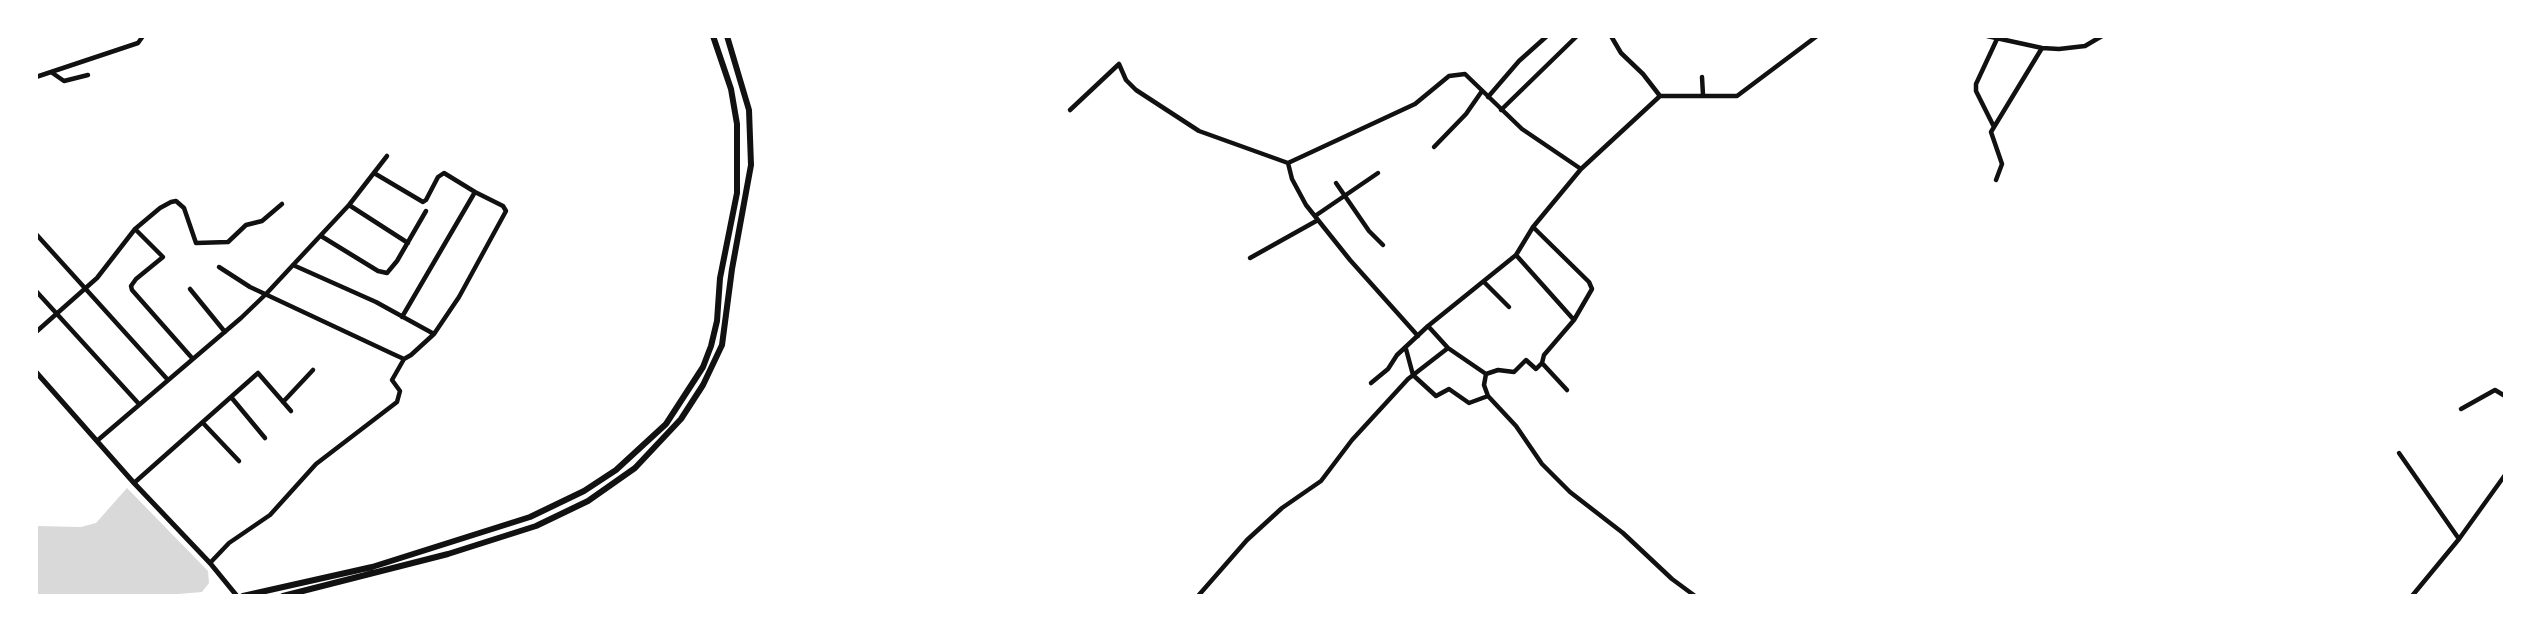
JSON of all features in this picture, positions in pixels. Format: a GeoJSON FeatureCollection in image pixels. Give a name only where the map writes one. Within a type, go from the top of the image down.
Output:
{"type":"FeatureCollection","features":[{"type":"Feature","properties":{"kind":"main road"},"geometry":{"type":"LineString","coordinates":[[243,596],[372,567],[530,516],[584,492],[616,470],[666,424],[702,367],[711,346],[717,321],[720,278],[736,193],[737,124],[731,89],[713,36]]}},
{"type":"Feature","properties":{"kind":"main road"},"geometry":{"type":"LineString","coordinates":[[283,596],[448,554],[536,526],[588,501],[635,468],[680,419],[703,386],[722,345],[736,241],[751,165],[749,110],[727,36]]}},
{"type":"Feature","properties":{"kind":"street"},"geometry":{"type":"LineString","coordinates":[[36,77],[138,43],[143,36]]}},
{"type":"Feature","properties":{"kind":"street"},"geometry":{"type":"LineString","coordinates":[[1488,97],[1518,61],[1547,36]]}},
{"type":"Feature","properties":{"kind":"street"},"geometry":{"type":"LineString","coordinates":[[1502,110],[1577,36]]}},
{"type":"Feature","properties":{"kind":"street"},"geometry":{"type":"LineString","coordinates":[[1611,36],[1621,53],[1643,74],[1660,96]]}},
{"type":"Feature","properties":{"kind":"street"},"geometry":{"type":"LineString","coordinates":[[1371,383],[1388,370],[1397,355],[1406,349],[1428,326],[1516,255],[1533,227],[1582,169],[1660,96],[1737,96],[1817,36]]}},
{"type":"Feature","properties":{"kind":"street"},"geometry":{"type":"LineString","coordinates":[[1987,36],[2042,48],[2085,46],[2102,36]]}},
{"type":"Feature","properties":{"kind":"street"},"geometry":{"type":"LineString","coordinates":[[1994,127],[1976,91],[1976,84],[1997,39]]}},
{"type":"Feature","properties":{"kind":"street"},"geometry":{"type":"LineString","coordinates":[[1996,180],[2002,164],[1991,134],[2042,48]]}},
{"type":"Feature","properties":{"kind":"street"},"geometry":{"type":"LineString","coordinates":[[1070,110],[1119,64],[1126,80],[1136,90],[1199,131],[1288,164],[1415,104],[1450,76],[1465,74],[1522,129],[1582,169]]}},
{"type":"Feature","properties":{"kind":"street"},"geometry":{"type":"LineString","coordinates":[[51,72],[64,81],[88,75]]}},
{"type":"Feature","properties":{"kind":"street"},"geometry":{"type":"LineString","coordinates":[[1702,77],[1703,95]]}},
{"type":"Feature","properties":{"kind":"street"},"geometry":{"type":"LineString","coordinates":[[1434,147],[1466,114],[1482,91]]}},
{"type":"Feature","properties":{"kind":"street"},"geometry":{"type":"LineString","coordinates":[[98,440],[192,358],[225,332],[266,294],[349,205],[388,156]]}},
{"type":"Feature","properties":{"kind":"street"},"geometry":{"type":"LineString","coordinates":[[1288,164],[1292,179],[1316,218],[1350,260],[1418,336]]}},
{"type":"Feature","properties":{"kind":"street"},"geometry":{"type":"LineString","coordinates":[[210,563],[240,534],[270,515],[316,464],[397,402],[400,392],[392,380],[404,359],[420,348],[434,334],[459,297],[506,211],[503,206],[444,173],[438,177],[426,200],[423,202],[374,173]]}},
{"type":"Feature","properties":{"kind":"street"},"geometry":{"type":"LineString","coordinates":[[1250,258],[1316,218],[1345,195],[1378,173]]}},
{"type":"Feature","properties":{"kind":"street"},"geometry":{"type":"LineString","coordinates":[[1336,183],[1369,231],[1383,245]]}},
{"type":"Feature","properties":{"kind":"street"},"geometry":{"type":"LineString","coordinates":[[402,317],[475,192]]}},
{"type":"Feature","properties":{"kind":"street"},"geometry":{"type":"LineString","coordinates":[[36,332],[97,278],[134,230],[160,208],[171,202],[176,201],[184,208],[196,243],[228,242],[246,225],[262,221],[282,204]]}},
{"type":"Feature","properties":{"kind":"street"},"geometry":{"type":"LineString","coordinates":[[349,205],[408,243]]}},
{"type":"Feature","properties":{"kind":"street"},"geometry":{"type":"LineString","coordinates":[[321,236],[378,271],[387,273],[408,243],[426,211]]}},
{"type":"Feature","properties":{"kind":"street"},"geometry":{"type":"LineString","coordinates":[[1486,374],[1498,370],[1514,372],[1526,360],[1536,369],[1542,363],[1544,355],[1574,320],[1592,286],[1533,227]]}},
{"type":"Feature","properties":{"kind":"street"},"geometry":{"type":"LineString","coordinates":[[134,230],[163,257],[136,280],[131,286],[132,290],[192,358]]}},
{"type":"Feature","properties":{"kind":"street"},"geometry":{"type":"LineString","coordinates":[[36,234],[168,380]]}},
{"type":"Feature","properties":{"kind":"street"},"geometry":{"type":"LineString","coordinates":[[1516,255],[1574,320]]}},
{"type":"Feature","properties":{"kind":"street"},"geometry":{"type":"LineString","coordinates":[[293,265],[376,302],[434,334]]}},
{"type":"Feature","properties":{"kind":"street"},"geometry":{"type":"LineString","coordinates":[[218,267],[266,294],[404,359]]}},
{"type":"Feature","properties":{"kind":"street"},"geometry":{"type":"LineString","coordinates":[[1484,282],[1509,307]]}},
{"type":"Feature","properties":{"kind":"street"},"geometry":{"type":"LineString","coordinates":[[190,289],[225,332]]}},
{"type":"Feature","properties":{"kind":"street"},"geometry":{"type":"LineString","coordinates":[[36,291],[140,404]]}},
{"type":"Feature","properties":{"kind":"street"},"geometry":{"type":"LineString","coordinates":[[1428,326],[1448,348],[1486,374]]}},
{"type":"Feature","properties":{"kind":"street"},"geometry":{"type":"LineString","coordinates":[[1198,596],[1208,582],[1254,534],[1282,508],[1321,481],[1352,440],[1414,375],[1448,348]]}},
{"type":"Feature","properties":{"kind":"street"},"geometry":{"type":"LineString","coordinates":[[1406,349],[1414,375],[1436,396],[1449,389],[1469,403],[1488,396]]}},
{"type":"Feature","properties":{"kind":"street"},"geometry":{"type":"LineString","coordinates":[[1542,363],[1567,390]]}},
{"type":"Feature","properties":{"kind":"street"},"geometry":{"type":"LineString","coordinates":[[283,402],[313,370]]}},
{"type":"Feature","properties":{"kind":"street"},"geometry":{"type":"LineString","coordinates":[[134,483],[258,373],[292,411]]}},
{"type":"Feature","properties":{"kind":"street"},"geometry":{"type":"LineString","coordinates":[[1486,374],[1484,385],[1488,396],[1516,426],[1542,464],[1570,492],[1623,533],[1672,579],[1696,596]]}},
{"type":"Feature","properties":{"kind":"street"},"geometry":{"type":"LineString","coordinates":[[37,375],[98,440],[134,483],[210,563],[237,596]]}},
{"type":"Feature","properties":{"kind":"street"},"geometry":{"type":"LineString","coordinates":[[2461,409],[2495,390],[2505,396]]}},
{"type":"Feature","properties":{"kind":"street"},"geometry":{"type":"LineString","coordinates":[[231,397],[265,438]]}},
{"type":"Feature","properties":{"kind":"street"},"geometry":{"type":"LineString","coordinates":[[203,422],[240,462]]}},
{"type":"Feature","properties":{"kind":"street"},"geometry":{"type":"LineString","coordinates":[[2400,453],[2459,539]]}},
{"type":"Feature","properties":{"kind":"street"},"geometry":{"type":"LineString","coordinates":[[2412,596],[2459,539],[2505,475]]}},
{"type":"Feature","properties":{"kind":"shaded area"},"geometry":{"type":"Polygon","coordinates":[[[127,488],[208,571],[209,583],[202,592],[155,596],[36,596],[36,526],[81,527],[96,523],[127,488]]]}}]}
